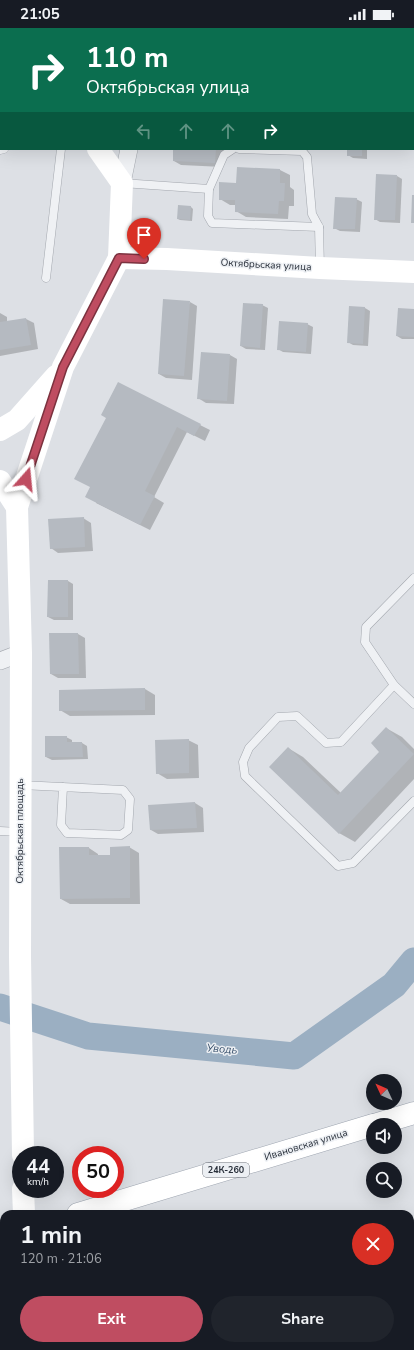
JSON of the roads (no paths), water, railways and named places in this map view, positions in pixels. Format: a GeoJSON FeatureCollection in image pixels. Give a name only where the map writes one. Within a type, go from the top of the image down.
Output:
{"type":"FeatureCollection","features":[{"type":"Feature","properties":{"kind":"main road"},"geometry":{"type":"LineString","coordinates":[[17,507],[63,367],[119,258],[122,183],[99,150]]}},
{"type":"Feature","properties":{"kind":"main road","name":"Октябрьская улица"},"geometry":{"type":"LineString","coordinates":[[119,258],[167,259],[414,272]]}},
{"type":"Feature","properties":{"kind":"main road"},"geometry":{"type":"LineString","coordinates":[[0,430],[17,420],[63,367]]}},
{"type":"Feature","properties":{"kind":"main road"},"geometry":{"type":"LineString","coordinates":[[0,481],[17,507]]}},
{"type":"Feature","properties":{"kind":"main road","name":"Октябрьская площадь"},"geometry":{"type":"LineString","coordinates":[[17,507],[21,653],[20,785],[10,832],[20,956],[23,1146]]}},
{"type":"Feature","properties":{"kind":"main road","name":"Ивановская улица"},"geometry":{"type":"LineString","coordinates":[[397,1118],[414,1113]]}},
{"type":"Feature","properties":{"kind":"main road","name":"Ивановская улица"},"geometry":{"type":"LineString","coordinates":[[91,1210],[366,1127]]}},
{"type":"Feature","properties":{"kind":"main road"},"geometry":{"type":"LineString","coordinates":[[23,1198],[24,1210]]}},
{"type":"Feature","properties":{"kind":"street"},"geometry":{"type":"LineString","coordinates":[[122,183],[129,150]]}},
{"type":"Feature","properties":{"kind":"street"},"geometry":{"type":"LineString","coordinates":[[0,661],[21,653]]}},
{"type":"Feature","properties":{"kind":"lane"},"geometry":{"type":"LineString","coordinates":[[46,278],[61,150]]}},
{"type":"Feature","properties":{"kind":"lane"},"geometry":{"type":"LineString","coordinates":[[231,150],[224,154],[209,189],[208,216],[212,223],[319,227]]}},
{"type":"Feature","properties":{"kind":"lane"},"geometry":{"type":"LineString","coordinates":[[270,150],[302,151],[307,157],[312,214],[319,227],[320,268]]}},
{"type":"Feature","properties":{"kind":"lane"},"geometry":{"type":"LineString","coordinates":[[122,183],[209,189]]}},
{"type":"Feature","properties":{"kind":"lane"},"geometry":{"type":"LineString","coordinates":[[414,578],[366,627],[365,642],[394,685],[414,704]]}},
{"type":"Feature","properties":{"kind":"lane"},"geometry":{"type":"LineString","coordinates":[[394,685],[341,742],[326,743],[296,716],[278,717],[249,748],[243,762],[245,776],[338,866],[353,863],[414,801]]}},
{"type":"Feature","properties":{"kind":"lane"},"geometry":{"type":"LineString","coordinates":[[20,785],[63,787],[123,790],[130,799],[128,830],[121,835],[67,833],[61,825],[63,787]]}},
{"type":"Feature","properties":{"kind":"waterway","name":"Уводь"},"geometry":{"type":"LineString","coordinates":[[0,1007],[88,1036],[294,1056],[394,985],[414,961]]}}]}
